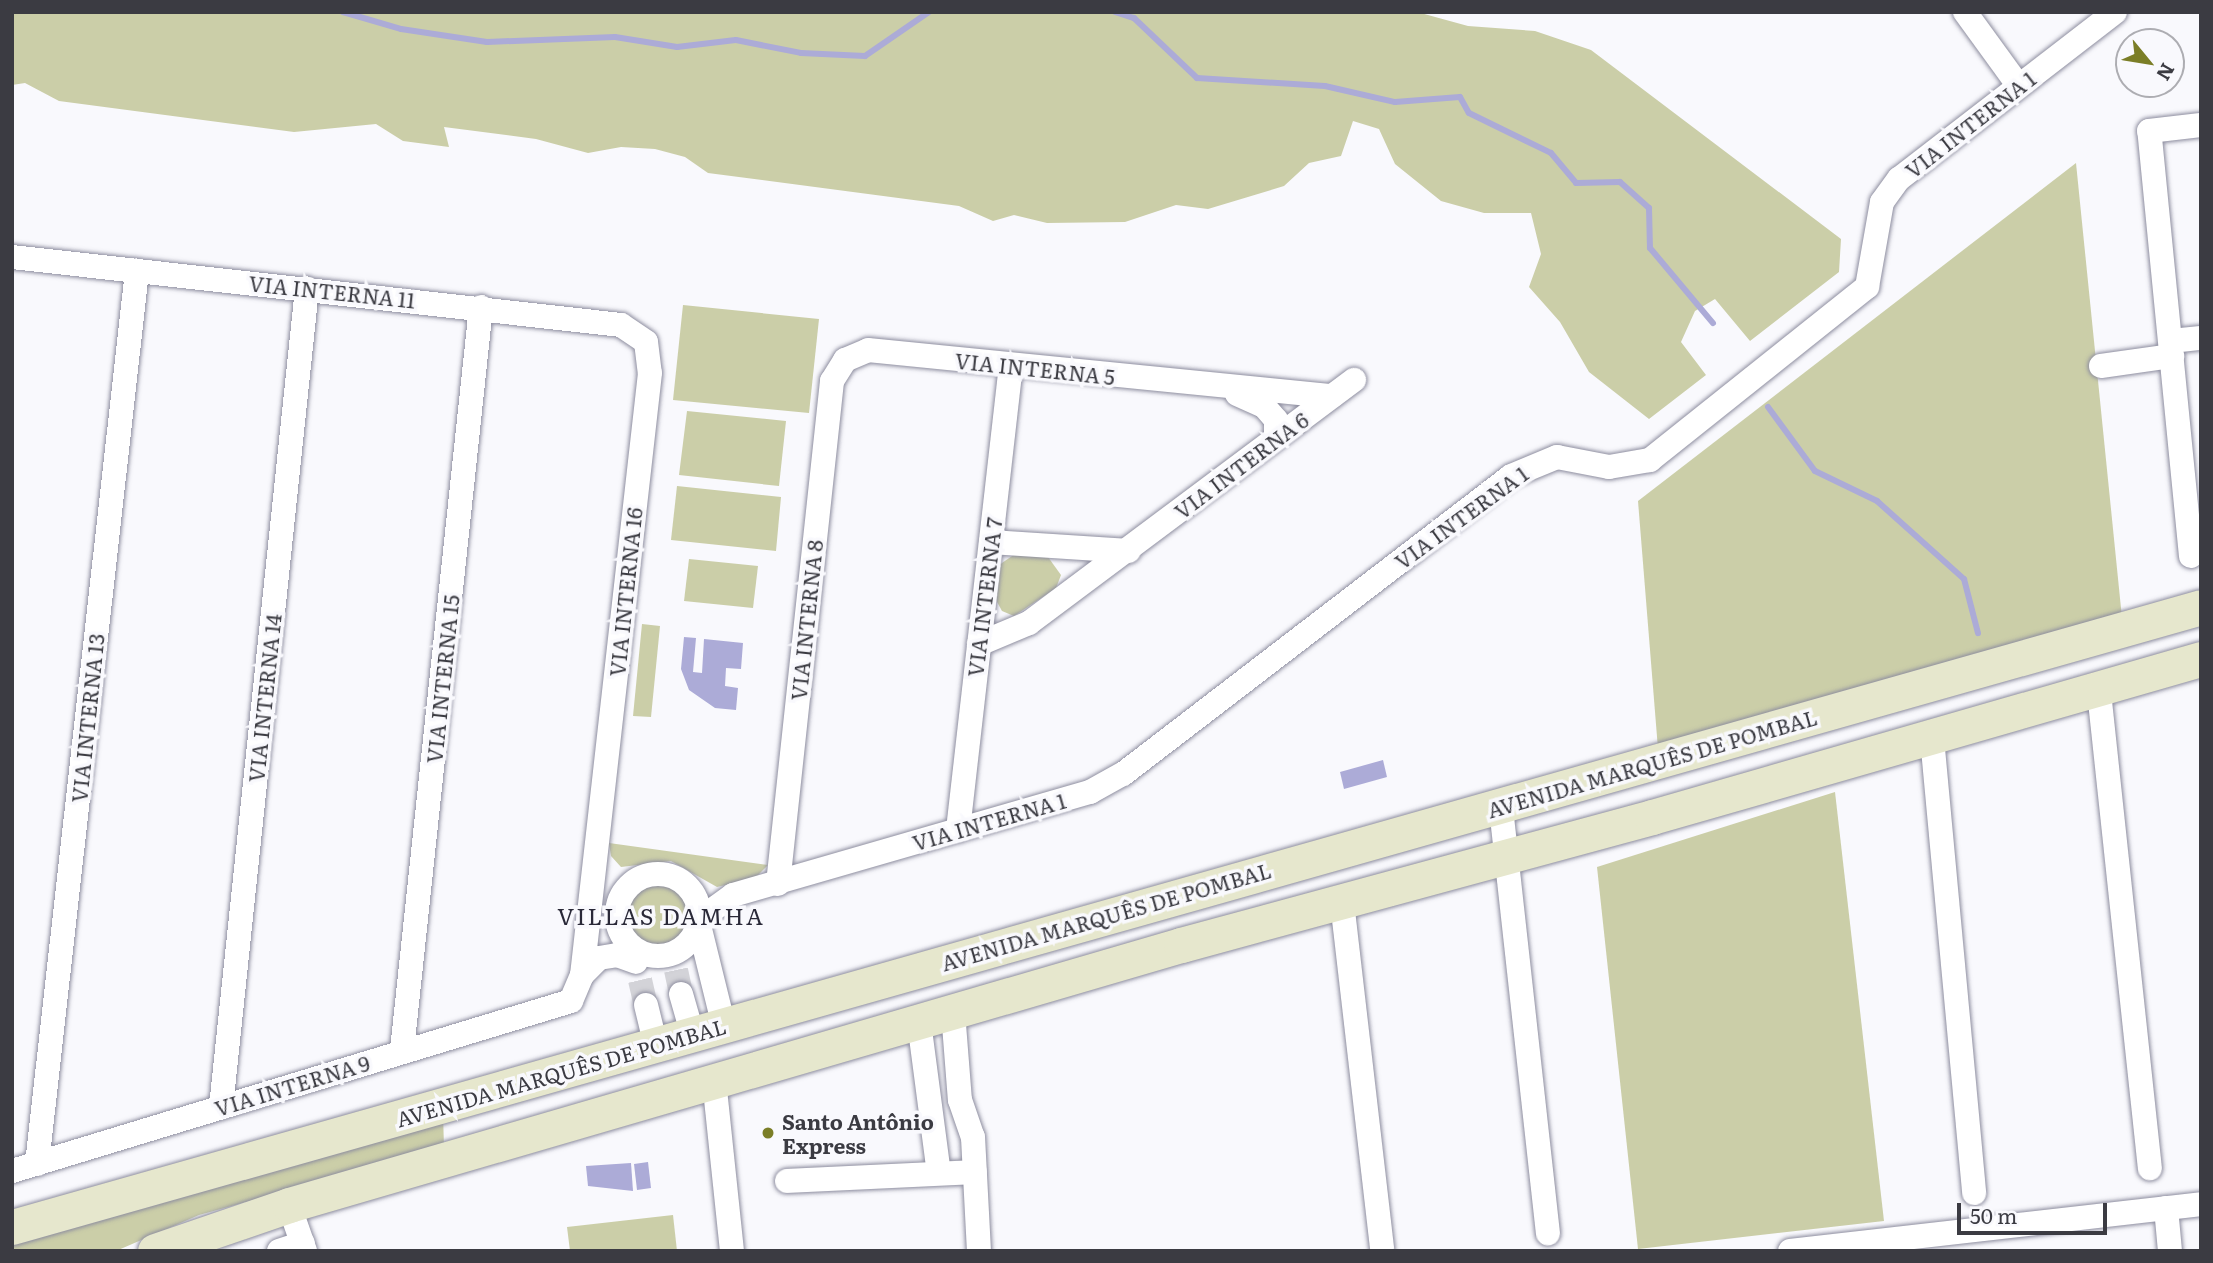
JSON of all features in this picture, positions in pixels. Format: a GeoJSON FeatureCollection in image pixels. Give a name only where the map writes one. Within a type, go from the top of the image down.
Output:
{"type":"FeatureCollection","features":[{"type":"Feature","properties":{"kind":"main road","name":"AVENIDA MARQUÊS DE POMBAL"},"geometry":{"type":"LineString","coordinates":[[12,1227],[656,1046],[1170,896],[1501,808],[2201,607]]}},
{"type":"Feature","properties":{"kind":"main road"},"geometry":{"type":"LineString","coordinates":[[157,1250],[289,1205],[1181,945],[2099,692],[2185,663],[2166,616]]}},
{"type":"Feature","properties":{"kind":"main road"},"geometry":{"type":"LineString","coordinates":[[1170,896],[1181,945]]}},
{"type":"Feature","properties":{"kind":"main road"},"geometry":{"type":"LineString","coordinates":[[1007,944],[1016,994]]}},
{"type":"Feature","properties":{"kind":"main road"},"geometry":{"type":"LineString","coordinates":[[455,1156],[449,1126],[463,1100]]}},
{"type":"Feature","properties":{"kind":"street"},"geometry":{"type":"LineString","coordinates":[[1965,12],[2018,85]]}},
{"type":"Feature","properties":{"kind":"street","name":"VIA INTERNA 1"},"geometry":{"type":"LineString","coordinates":[[733,895],[1090,792],[1123,774],[1511,476],[1534,464],[1557,457],[1609,467],[1650,460],[1855,300],[1867,287],[1873,266],[1876,223],[1882,202],[1894,187],[2018,85],[2115,12]]}},
{"type":"Feature","properties":{"kind":"street"},"geometry":{"type":"LineString","coordinates":[[2190,556],[2149,131],[2201,125]]}},
{"type":"Feature","properties":{"kind":"street","name":"VIA INTERNA 11"},"geometry":{"type":"LineString","coordinates":[[12,257],[481,307],[621,325],[646,342]]}},
{"type":"Feature","properties":{"kind":"street","name":"VIA INTERNA 13"},"geometry":{"type":"LineString","coordinates":[[37,1164],[137,271]]}},
{"type":"Feature","properties":{"kind":"street","name":"VIA INTERNA 14"},"geometry":{"type":"LineString","coordinates":[[221,1107],[307,289]]}},
{"type":"Feature","properties":{"kind":"street","name":"VIA INTERNA 15"},"geometry":{"type":"LineString","coordinates":[[402,1050],[481,307]]}},
{"type":"Feature","properties":{"kind":"street"},"geometry":{"type":"LineString","coordinates":[[2101,366],[2171,349],[2201,338]]}},
{"type":"Feature","properties":{"kind":"street","name":"VIA INTERNA 16"},"geometry":{"type":"LineString","coordinates":[[571,1002],[582,975],[650,373],[646,342]]}},
{"type":"Feature","properties":{"kind":"street","name":"VIA INTERNA 5"},"geometry":{"type":"LineString","coordinates":[[845,360],[867,350],[1227,389],[1332,396]]}},
{"type":"Feature","properties":{"kind":"street","name":"VIA INTERNA 8"},"geometry":{"type":"LineString","coordinates":[[778,884],[832,382],[845,360]]}},
{"type":"Feature","properties":{"kind":"street","name":"VIA INTERNA 7"},"geometry":{"type":"LineString","coordinates":[[958,830],[1011,365]]}},
{"type":"Feature","properties":{"kind":"street","name":"VIA INTERNA 6"},"geometry":{"type":"LineString","coordinates":[[978,644],[1030,623],[1354,380]]}},
{"type":"Feature","properties":{"kind":"street","name":"VIA INTERNA 5"},"geometry":{"type":"LineString","coordinates":[[1227,389],[1264,406],[1276,420],[1276,438]]}},
{"type":"Feature","properties":{"kind":"street"},"geometry":{"type":"LineString","coordinates":[[991,542],[1129,551]]}},
{"type":"Feature","properties":{"kind":"street"},"geometry":{"type":"LineString","coordinates":[[1039,544],[1066,559],[1080,587]]}},
{"type":"Feature","properties":{"kind":"street"},"geometry":{"type":"LineString","coordinates":[[2099,692],[2150,1168]]}},
{"type":"Feature","properties":{"kind":"street"},"geometry":{"type":"LineString","coordinates":[[1932,738],[1974,1193]]}},
{"type":"Feature","properties":{"kind":"street"},"geometry":{"type":"LineString","coordinates":[[1501,808],[1548,1233]]}},
{"type":"Feature","properties":{"kind":"street"},"geometry":{"type":"LineString","coordinates":[[596,842],[609,865],[631,884]]}},
{"type":"Feature","properties":{"kind":"street"},"geometry":{"type":"LineString","coordinates":[[591,886],[631,884],[666,874],[688,886],[733,895]]}},
{"type":"Feature","properties":{"kind":"street"},"geometry":{"type":"LineString","coordinates":[[631,884],[617,912],[632,955]]}},
{"type":"Feature","properties":{"kind":"street"},"geometry":{"type":"LineString","coordinates":[[688,886],[699,922],[708,1031]]}},
{"type":"Feature","properties":{"kind":"street"},"geometry":{"type":"LineString","coordinates":[[677,973],[699,922],[733,895]]}},
{"type":"Feature","properties":{"kind":"street"},"geometry":{"type":"LineString","coordinates":[[1342,902],[1382,1249]]}},
{"type":"Feature","properties":{"kind":"street"},"geometry":{"type":"LineString","coordinates":[[585,932],[632,955]]}},
{"type":"Feature","properties":{"kind":"street"},"geometry":{"type":"LineString","coordinates":[[582,975],[599,958],[617,955],[652,956],[677,973],[708,1031]]}},
{"type":"Feature","properties":{"kind":"street","name":"VIA INTERNA 9"},"geometry":{"type":"LineString","coordinates":[[12,1171],[402,1050],[571,1002]]}},
{"type":"Feature","properties":{"kind":"street"},"geometry":{"type":"LineString","coordinates":[[646,1005],[656,1046]]}},
{"type":"Feature","properties":{"kind":"street"},"geometry":{"type":"LineString","coordinates":[[953,1012],[960,1100],[973,1137],[979,1251]]}},
{"type":"Feature","properties":{"kind":"street"},"geometry":{"type":"LineString","coordinates":[[919,1022],[939,1173]]}},
{"type":"Feature","properties":{"kind":"street"},"geometry":{"type":"LineString","coordinates":[[714,1080],[732,1251]]}},
{"type":"Feature","properties":{"kind":"street"},"geometry":{"type":"LineString","coordinates":[[788,1181],[975,1171]]}},
{"type":"Feature","properties":{"kind":"street"},"geometry":{"type":"LineString","coordinates":[[1798,1250],[2201,1204]]}},
{"type":"Feature","properties":{"kind":"street"},"geometry":{"type":"LineString","coordinates":[[279,1251],[304,1247],[289,1205]]}},
{"type":"Feature","properties":{"kind":"street"},"geometry":{"type":"LineString","coordinates":[[2166,1208],[2170,1251]]}},
{"type":"Feature","properties":{"kind":"green space"},"geometry":{"type":"Polygon","coordinates":[[[12,12],[1417,12],[1468,26],[1535,31],[1591,50],[1841,239],[1839,272],[1750,341],[1715,299],[1695,311],[1681,342],[1706,375],[1649,419],[1589,372],[1560,322],[1529,287],[1541,254],[1531,213],[1484,213],[1441,201],[1395,164],[1379,129],[1353,121],[1341,156],[1309,163],[1284,186],[1208,209],[1176,205],[1125,222],[1047,223],[1014,215],[993,221],[959,206],[708,173],[685,157],[655,149],[621,147],[588,153],[536,139],[444,127],[449,147],[403,141],[376,124],[294,132],[59,101],[25,83],[12,85],[12,12]]]}},
{"type":"Feature","properties":{"kind":"green space"},"geometry":{"type":"Polygon","coordinates":[[[2076,163],[2122,618],[1658,749],[1638,501],[2076,163]]]}},
{"type":"Feature","properties":{"kind":"green space"},"geometry":{"type":"Polygon","coordinates":[[[683,305],[819,319],[809,413],[673,400],[683,305]]]}},
{"type":"Feature","properties":{"kind":"green space"},"geometry":{"type":"Polygon","coordinates":[[[687,411],[786,421],[779,486],[679,475],[687,411]]]}},
{"type":"Feature","properties":{"kind":"green space"},"geometry":{"type":"Polygon","coordinates":[[[677,486],[781,497],[776,551],[671,540],[677,486]]]}},
{"type":"Feature","properties":{"kind":"green space"},"geometry":{"type":"Polygon","coordinates":[[[1015,554],[1048,557],[1061,575],[1056,588],[1014,616],[1002,611],[996,600],[999,565],[1015,554]]]}},
{"type":"Feature","properties":{"kind":"green space"},"geometry":{"type":"Polygon","coordinates":[[[689,559],[758,566],[753,608],[684,601],[689,559]]]}},
{"type":"Feature","properties":{"kind":"green space"},"geometry":{"type":"Polygon","coordinates":[[[642,624],[660,626],[651,717],[633,716],[642,624]]]}},
{"type":"Feature","properties":{"kind":"green space"},"geometry":{"type":"Polygon","coordinates":[[[1835,792],[1884,1221],[1638,1249],[1597,867],[1835,792]]]}},
{"type":"Feature","properties":{"kind":"green space"},"geometry":{"type":"Polygon","coordinates":[[[609,843],[768,865],[755,878],[717,887],[671,861],[621,867],[611,856],[609,843]]]}},
{"type":"Feature","properties":{"kind":"green space"},"geometry":{"type":"Polygon","coordinates":[[[659,882],[682,892],[692,915],[682,938],[659,948],[636,938],[626,915],[636,892],[659,882]]]}},
{"type":"Feature","properties":{"kind":"green space"},"geometry":{"type":"Polygon","coordinates":[[[443,1114],[444,1147],[199,1215],[116,1251],[12,1251],[12,1238],[443,1114]]]}},
{"type":"Feature","properties":{"kind":"green space"},"geometry":{"type":"Polygon","coordinates":[[[673,1215],[677,1251],[570,1251],[567,1227],[673,1215]]]}},
{"type":"Feature","properties":{"kind":"water"},"geometry":{"type":"Polygon","coordinates":[[[684,637],[696,638],[693,672],[702,673],[704,639],[743,643],[741,669],[726,668],[725,686],[738,688],[736,710],[715,708],[689,690],[681,669],[684,637]]]}},
{"type":"Feature","properties":{"kind":"water"},"geometry":{"type":"Polygon","coordinates":[[[1383,760],[1387,777],[1344,789],[1340,772],[1383,760]]]}},
{"type":"Feature","properties":{"kind":"water"},"geometry":{"type":"Polygon","coordinates":[[[648,1162],[651,1188],[637,1190],[634,1164],[648,1162]]]}},
{"type":"Feature","properties":{"kind":"water"},"geometry":{"type":"Polygon","coordinates":[[[631,1163],[633,1191],[588,1186],[586,1166],[631,1163]]]}},
{"type":"Feature","properties":{"kind":"waterway"},"geometry":{"type":"LineString","coordinates":[[343,12],[401,29],[487,42],[615,37],[677,47],[736,40],[801,53],[865,56],[929,12]]}},
{"type":"Feature","properties":{"kind":"waterway"},"geometry":{"type":"LineString","coordinates":[[1115,12],[1134,18],[1197,78],[1325,86],[1395,102],[1460,97],[1469,113],[1551,153],[1576,183],[1620,182],[1649,208],[1650,248],[1713,323]]}},
{"type":"Feature","properties":{"kind":"waterway"},"geometry":{"type":"LineString","coordinates":[[1768,407],[1815,471],[1877,501],[1964,579],[1978,633]]}},
{"type":"Feature","properties":{"kind":"tunnel"},"geometry":{"type":"LineString","coordinates":[[676,970],[681,994]]}},
{"type":"Feature","properties":{"kind":"tunnel"},"geometry":{"type":"LineString","coordinates":[[640,980],[646,1005]]}},
{"type":"Feature","properties":{"kind":"place","name":"Santo Antônio Express"},"geometry":{"type":"Point","coordinates":[768,1133]}},
{"type":"Feature","properties":{"kind":"district","name":"VILLAS DAMHA"},"geometry":{"type":"Point","coordinates":[661,915]}}]}
